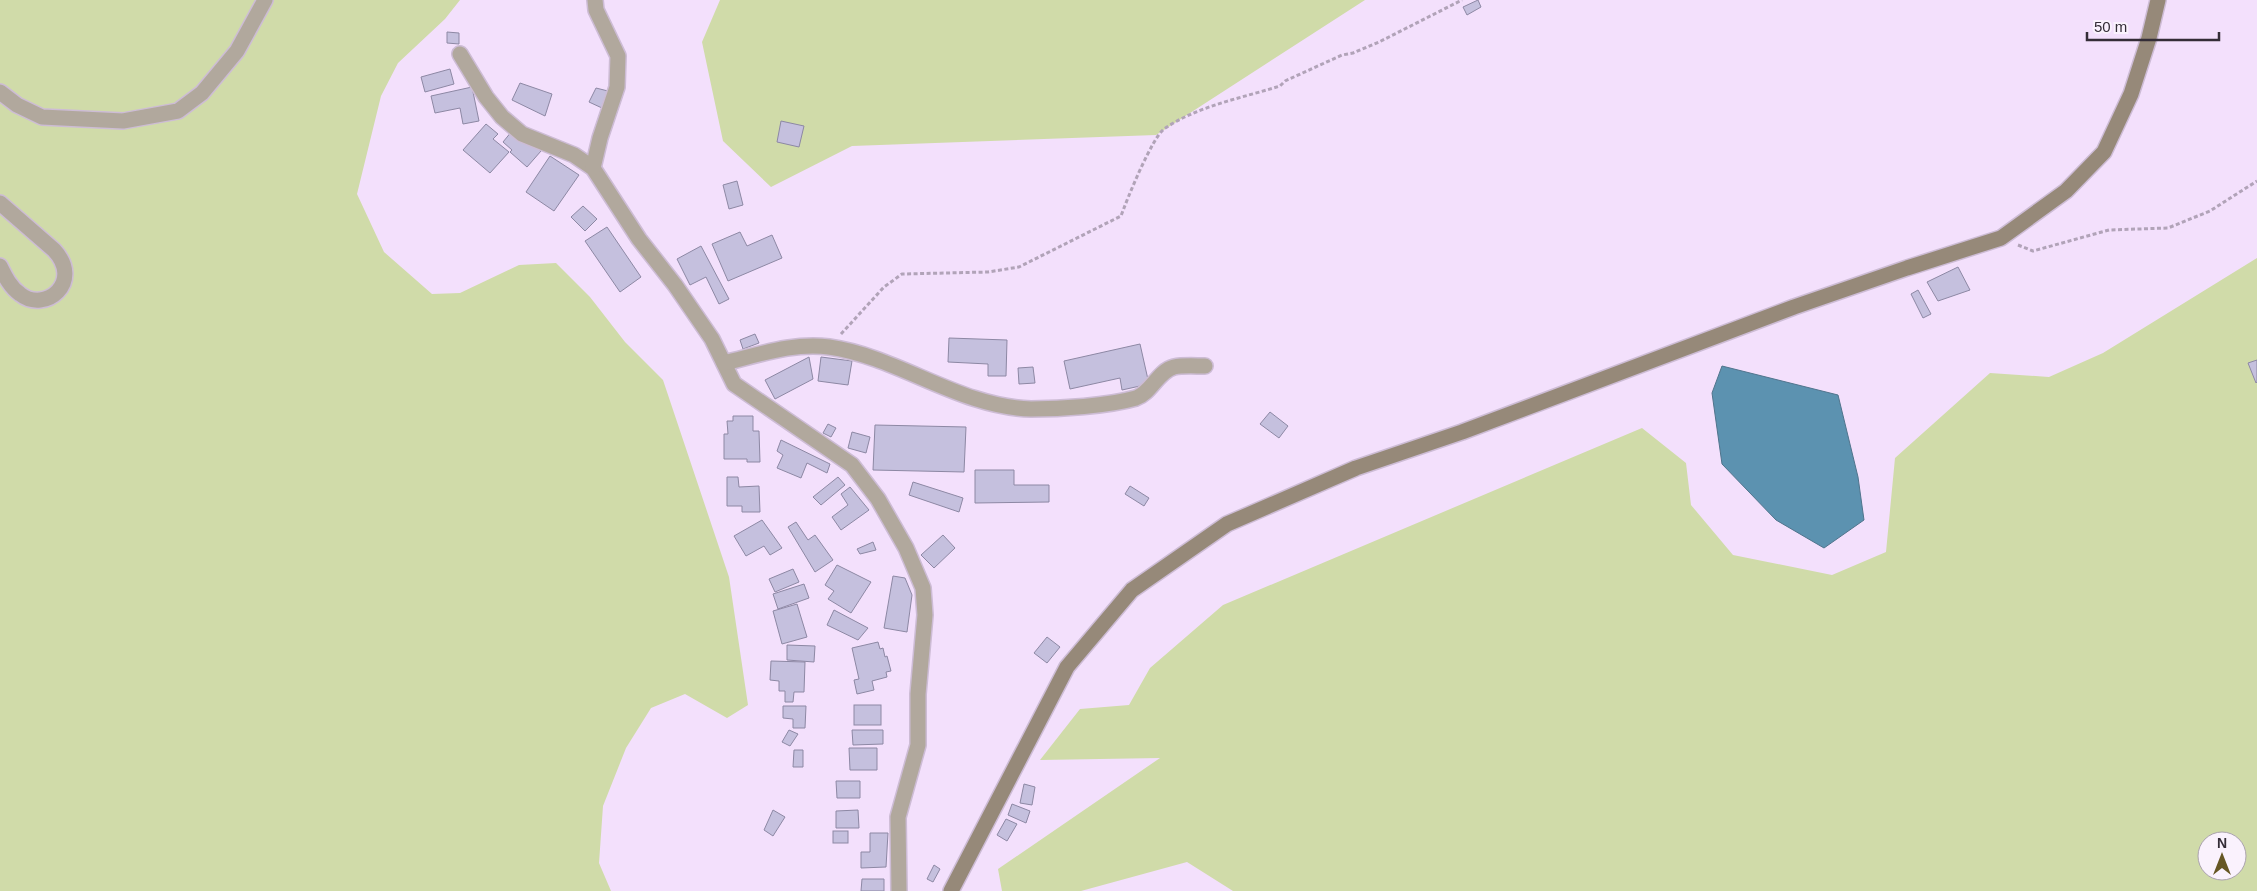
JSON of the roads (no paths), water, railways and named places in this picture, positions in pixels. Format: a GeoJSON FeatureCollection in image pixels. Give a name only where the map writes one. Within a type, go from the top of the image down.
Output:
{"type":"FeatureCollection","features":[{"type":"Feature","properties":{"kind":"street"},"geometry":{"type":"LineString","coordinates":[[0,92],[17,105],[42,117],[123,121],[178,110],[202,93],[237,51],[265,0]]}},
{"type":"Feature","properties":{"kind":"street"},"geometry":{"type":"LineString","coordinates":[[593,168],[600,138],[617,87],[618,56],[596,10],[595,0]]}},
{"type":"Feature","properties":{"kind":"street"},"geometry":{"type":"LineString","coordinates":[[951,891],[1067,667],[1132,590],[1227,524],[1356,468],[1462,432],[1794,306],[2001,238],[2066,191],[2104,152],[2131,94],[2149,38],[2158,0]]}},
{"type":"Feature","properties":{"kind":"street"},"geometry":{"type":"LineString","coordinates":[[460,54],[486,97],[502,117],[522,134],[574,155],[593,168],[639,239],[675,285],[712,339],[734,384],[852,465],[878,499],[902,540],[923,588],[925,616],[918,694],[918,745],[898,817],[899,891]]}},
{"type":"Feature","properties":{"kind":"street"},"geometry":{"type":"LineString","coordinates":[[0,203],[62,258],[66,276],[61,289],[48,298],[34,300],[20,295],[7,280],[0,266]]}},
{"type":"Feature","properties":{"kind":"street"},"geometry":{"type":"LineString","coordinates":[[724,363],[800,346],[828,347],[867,355],[960,393],[999,406],[1030,409],[1067,407],[1138,397],[1162,374],[1174,367],[1205,366]]}},
{"type":"Feature","properties":{"kind":"water"},"geometry":{"type":"Polygon","coordinates":[[[1722,366],[1838,395],[1858,477],[1864,520],[1824,548],[1776,520],[1722,464],[1712,393],[1722,366]]]}}]}
